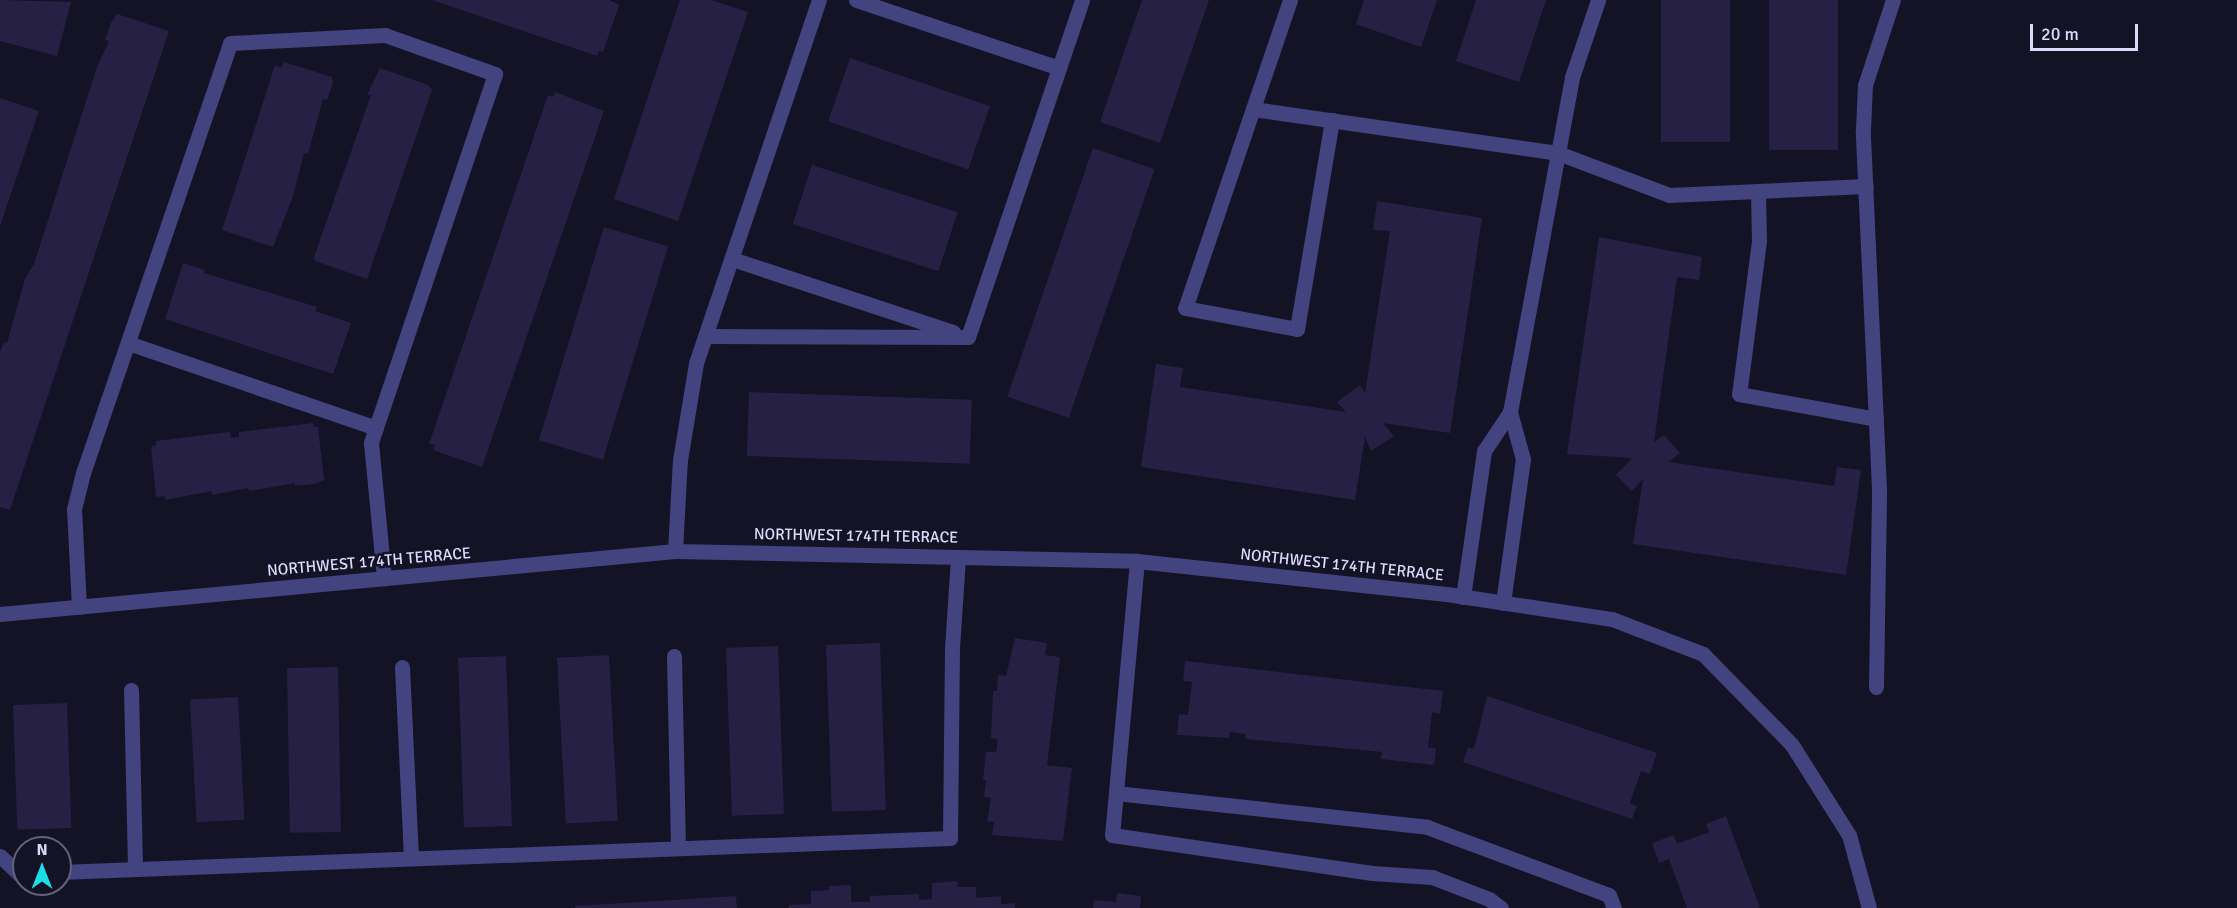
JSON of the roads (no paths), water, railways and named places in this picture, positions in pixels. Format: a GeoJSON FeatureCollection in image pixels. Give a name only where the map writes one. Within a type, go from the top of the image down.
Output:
{"type":"FeatureCollection","features":[{"type":"Feature","properties":{"kind":"street"},"geometry":{"type":"LineString","coordinates":[[675,551],[680,460],[696,363],[819,0]]}},
{"type":"Feature","properties":{"kind":"street"},"geometry":{"type":"LineString","coordinates":[[856,0],[1059,68]]}},
{"type":"Feature","properties":{"kind":"street"},"geometry":{"type":"LineString","coordinates":[[968,337],[1082,0]]}},
{"type":"Feature","properties":{"kind":"street"},"geometry":{"type":"LineString","coordinates":[[1290,0],[1185,308],[1297,329],[1332,120]]}},
{"type":"Feature","properties":{"kind":"street"},"geometry":{"type":"LineString","coordinates":[[1463,597],[1484,451],[1510,412],[1572,77],[1598,0]]}},
{"type":"Feature","properties":{"kind":"street"},"geometry":{"type":"LineString","coordinates":[[1876,687],[1876,419],[1866,186],[1865,85],[1893,0]]}},
{"type":"Feature","properties":{"kind":"street"},"geometry":{"type":"LineString","coordinates":[[79,607],[74,509],[230,43],[385,35],[495,74],[371,443],[384,578]]}},
{"type":"Feature","properties":{"kind":"street"},"geometry":{"type":"LineString","coordinates":[[1253,109],[1558,153],[1669,195],[1866,186]]}},
{"type":"Feature","properties":{"kind":"street"},"geometry":{"type":"LineString","coordinates":[[1758,191],[1759,241],[1739,394],[1876,419]]}},
{"type":"Feature","properties":{"kind":"street"},"geometry":{"type":"LineString","coordinates":[[732,259],[968,337]]}},
{"type":"Feature","properties":{"kind":"street"},"geometry":{"type":"LineString","coordinates":[[706,336],[968,337]]}},
{"type":"Feature","properties":{"kind":"street"},"geometry":{"type":"LineString","coordinates":[[128,343],[376,428]]}},
{"type":"Feature","properties":{"kind":"street"},"geometry":{"type":"LineString","coordinates":[[1503,603],[1523,459],[1510,412]]}},
{"type":"Feature","properties":{"kind":"street","name":"NORTHWEST 174TH TERRACE"},"geometry":{"type":"LineString","coordinates":[[0,614],[675,551],[1137,561],[1463,597],[1612,619],[1703,654],[1792,745],[1849,835],[1869,908]]}},
{"type":"Feature","properties":{"kind":"street"},"geometry":{"type":"LineString","coordinates":[[72,872],[950,838],[952,648],[958,557]]}},
{"type":"Feature","properties":{"kind":"street"},"geometry":{"type":"LineString","coordinates":[[1137,561],[1112,835],[1372,873],[1432,877],[1489,899],[1501,908]]}},
{"type":"Feature","properties":{"kind":"street"},"geometry":{"type":"LineString","coordinates":[[674,656],[678,848]]}},
{"type":"Feature","properties":{"kind":"street"},"geometry":{"type":"LineString","coordinates":[[402,667],[411,858]]}},
{"type":"Feature","properties":{"kind":"street"},"geometry":{"type":"LineString","coordinates":[[131,690],[135,869]]}},
{"type":"Feature","properties":{"kind":"street"},"geometry":{"type":"LineString","coordinates":[[1116,793],[1427,827],[1609,895],[1614,908]]}},
{"type":"Feature","properties":{"kind":"street"},"geometry":{"type":"LineString","coordinates":[[0,856],[12,867]]}}]}
